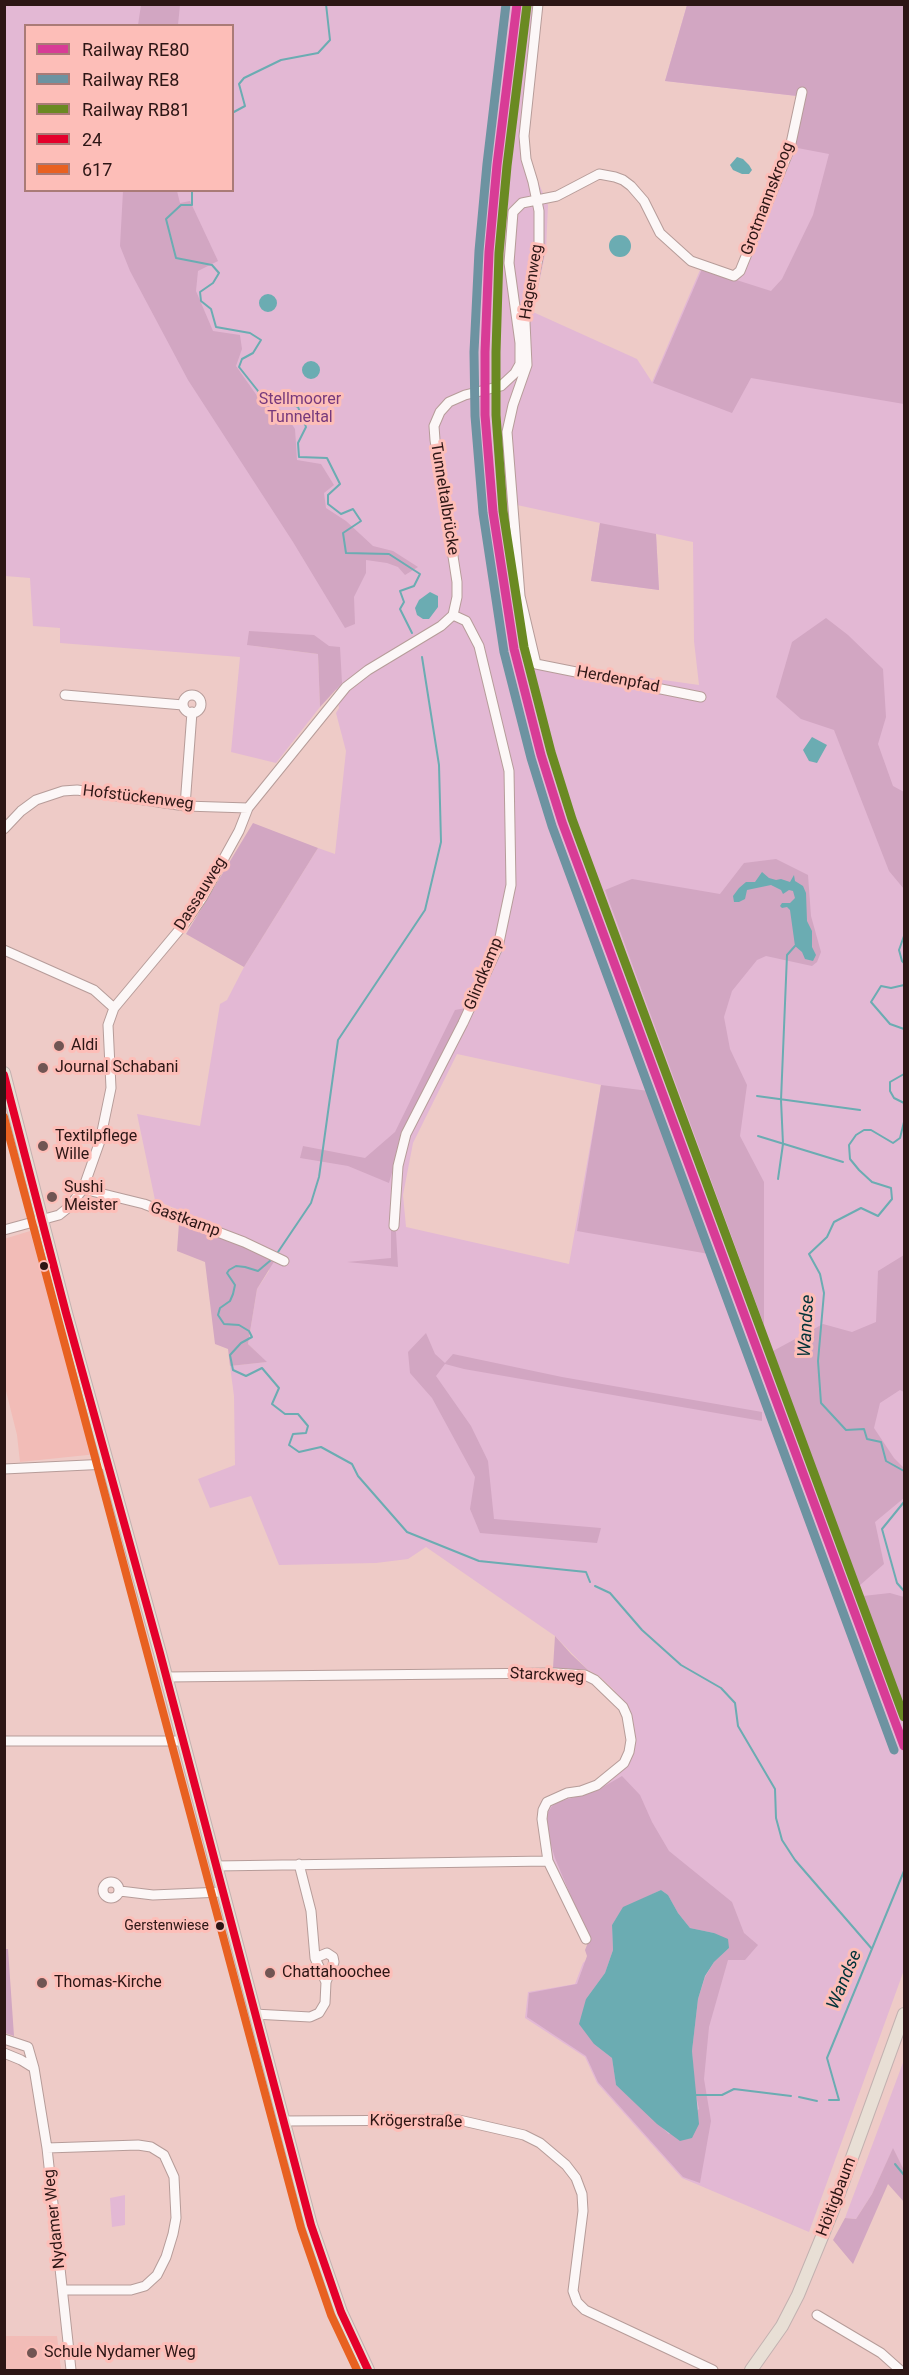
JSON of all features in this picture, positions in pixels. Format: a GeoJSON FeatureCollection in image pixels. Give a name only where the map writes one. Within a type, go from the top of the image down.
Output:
{"type":"FeatureCollection","features":[{"type":"Feature","properties":{"kind":"main road"},"geometry":{"type":"LineString","coordinates":[[4,1073],[282,2121],[320,2255],[341,2312],[368,2370]]}},
{"type":"Feature","properties":{"kind":"main road","name":"Höltigbaum"},"geometry":{"type":"LineString","coordinates":[[751,2370],[782,2326],[798,2295],[833,2210],[904,2014]]}},
{"type":"Feature","properties":{"kind":"street","name":"Hagenweg"},"geometry":{"type":"LineString","coordinates":[[536,664],[520,596],[507,432],[513,405],[529,358],[525,322],[539,253],[537,200],[526,159],[524,136],[538,4]]}},
{"type":"Feature","properties":{"kind":"street","name":"Grotmannskroog"},"geometry":{"type":"LineString","coordinates":[[537,200],[557,196],[598,174],[623,180],[644,201],[660,232],[691,261],[734,276],[740,272],[790,148],[802,92]]}},
{"type":"Feature","properties":{"kind":"street","name":"Tunneltalbrücke"},"geometry":{"type":"LineString","coordinates":[[453,615],[457,597],[457,582],[434,433],[440,412],[454,398],[501,386],[515,374],[520,364],[509,263],[513,212],[522,203],[537,200]]}},
{"type":"Feature","properties":{"kind":"street","name":"Dassauweg"},"geometry":{"type":"LineString","coordinates":[[4,1230],[55,1217],[64,1212],[83,1189],[100,1141],[111,1088],[108,1025],[114,1008],[185,923],[202,898],[239,831],[248,808],[346,687],[368,670],[441,626],[453,615]]}},
{"type":"Feature","properties":{"kind":"street","name":"Glindkamp"},"geometry":{"type":"LineString","coordinates":[[394,1226],[398,1166],[406,1134],[463,1023],[498,947],[511,885],[509,771],[479,646],[466,621],[453,615]]}},
{"type":"Feature","properties":{"kind":"street","name":"Herdenpfad"},"geometry":{"type":"LineString","coordinates":[[536,664],[701,697]]}},
{"type":"Feature","properties":{"kind":"street"},"geometry":{"type":"LineString","coordinates":[[66,695],[183,705]]}},
{"type":"Feature","properties":{"kind":"street"},"geometry":{"type":"LineString","coordinates":[[187,696],[198,697],[201,706],[197,711],[192,712],[186,710],[183,705],[187,696]]}},
{"type":"Feature","properties":{"kind":"street"},"geometry":{"type":"LineString","coordinates":[[184,806],[192,712]]}},
{"type":"Feature","properties":{"kind":"street","name":"Hofstückenweg"},"geometry":{"type":"LineString","coordinates":[[4,829],[21,811],[36,800],[63,791],[77,790],[184,806],[248,808]]}},
{"type":"Feature","properties":{"kind":"street"},"geometry":{"type":"LineString","coordinates":[[4,950],[94,990],[114,1008]]}},
{"type":"Feature","properties":{"kind":"street","name":"Gastkamp"},"geometry":{"type":"LineString","coordinates":[[83,1189],[144,1204],[244,1242],[284,1261]]}},
{"type":"Feature","properties":{"kind":"street"},"geometry":{"type":"LineString","coordinates":[[4,1469],[108,1464]]}},
{"type":"Feature","properties":{"kind":"street","name":"Starckweg"},"geometry":{"type":"LineString","coordinates":[[166,1677],[555,1673],[585,1675],[596,1680],[623,1707],[632,1740],[629,1752],[624,1763],[597,1785],[567,1793],[547,1802],[542,1819],[548,1861],[586,1939]]}},
{"type":"Feature","properties":{"kind":"street"},"geometry":{"type":"LineString","coordinates":[[4,1741],[183,1741]]}},
{"type":"Feature","properties":{"kind":"street"},"geometry":{"type":"LineString","coordinates":[[216,1866],[548,1861]]}},
{"type":"Feature","properties":{"kind":"street"},"geometry":{"type":"LineString","coordinates":[[300,1864],[311,1911],[315,1958],[326,1982]]}},
{"type":"Feature","properties":{"kind":"street"},"geometry":{"type":"LineString","coordinates":[[120,1891],[153,1894],[222,1892]]}},
{"type":"Feature","properties":{"kind":"street"},"geometry":{"type":"LineString","coordinates":[[254,2014],[310,2017],[319,2013],[325,2003],[326,1982],[334,1962],[333,1957],[327,1953],[315,1958]]}},
{"type":"Feature","properties":{"kind":"street","name":"Nydamer Weg"},"geometry":{"type":"LineString","coordinates":[[4,2039],[28,2047],[34,2068],[47,2148],[70,2370]]}},
{"type":"Feature","properties":{"kind":"street"},"geometry":{"type":"LineString","coordinates":[[4,2053],[34,2068]]}},
{"type":"Feature","properties":{"kind":"street","name":"Krögerstraße"},"geometry":{"type":"LineString","coordinates":[[282,2121],[459,2120],[524,2135],[540,2143],[566,2165],[576,2178],[582,2194],[583,2211],[573,2291],[577,2302],[585,2310],[713,2370]]}},
{"type":"Feature","properties":{"kind":"street"},"geometry":{"type":"LineString","coordinates":[[47,2148],[138,2145],[151,2147],[164,2155],[174,2177],[176,2218],[166,2257],[157,2276],[145,2286],[131,2290],[63,2290]]}},
{"type":"Feature","properties":{"kind":"street"},"geometry":{"type":"LineString","coordinates":[[817,2315],[881,2353],[900,2370]]}},
{"type":"Feature","properties":{"kind":"shaded area"},"geometry":{"type":"Polygon","coordinates":[[[141,5],[180,5],[178,24],[138,24],[141,5]]]}},
{"type":"Feature","properties":{"kind":"shaded area"},"geometry":{"type":"Polygon","coordinates":[[[687,5],[904,5],[904,404],[751,378],[732,413],[653,383],[702,269],[771,291],[782,279],[813,215],[829,154],[787,146],[797,96],[665,81],[687,5]]]}},
{"type":"Feature","properties":{"kind":"shaded area"},"geometry":{"type":"Polygon","coordinates":[[[123,192],[177,192],[180,203],[190,201],[218,261],[198,271],[196,291],[213,331],[240,335],[242,349],[236,366],[260,400],[283,411],[295,429],[297,460],[321,464],[334,485],[324,493],[326,508],[346,521],[373,546],[393,551],[418,567],[405,575],[398,567],[366,560],[366,573],[354,597],[355,624],[345,628],[293,542],[188,380],[130,271],[120,246],[123,192]]]}},
{"type":"Feature","properties":{"kind":"shaded area"},"geometry":{"type":"Polygon","coordinates":[[[600,523],[656,534],[659,590],[591,581],[600,523]]]}},
{"type":"Feature","properties":{"kind":"shaded area"},"geometry":{"type":"Polygon","coordinates":[[[826,618],[848,635],[883,669],[886,717],[878,744],[893,786],[904,792],[904,889],[889,871],[834,730],[801,719],[776,697],[792,642],[826,618]]]}},
{"type":"Feature","properties":{"kind":"shaded area"},"geometry":{"type":"Polygon","coordinates":[[[249,631],[314,635],[329,646],[340,647],[342,683],[320,707],[318,654],[247,645],[249,631]]]}},
{"type":"Feature","properties":{"kind":"shaded area"},"geometry":{"type":"Polygon","coordinates":[[[253,823],[318,848],[244,967],[186,934],[253,823]]]}},
{"type":"Feature","properties":{"kind":"shaded area"},"geometry":{"type":"Polygon","coordinates":[[[776,859],[808,875],[811,916],[821,952],[817,962],[812,966],[766,956],[757,960],[732,991],[724,1017],[730,1049],[747,1085],[740,1136],[764,1182],[764,1325],[605,890],[632,879],[720,894],[744,863],[776,859]]]}},
{"type":"Feature","properties":{"kind":"shaded area"},"geometry":{"type":"Polygon","coordinates":[[[466,1008],[403,1134],[389,1183],[348,1166],[300,1158],[303,1146],[365,1158],[395,1132],[455,1010],[466,1008]]]}},
{"type":"Feature","properties":{"kind":"shaded area"},"geometry":{"type":"Polygon","coordinates":[[[601,1085],[649,1091],[709,1254],[577,1231],[601,1085]]]}},
{"type":"Feature","properties":{"kind":"shaded area"},"geometry":{"type":"Polygon","coordinates":[[[179,1223],[242,1245],[275,1260],[257,1289],[248,1344],[267,1362],[230,1366],[228,1349],[215,1344],[205,1262],[177,1251],[179,1223]]]}},
{"type":"Feature","properties":{"kind":"shaded area"},"geometry":{"type":"Polygon","coordinates":[[[391,1228],[396,1232],[398,1267],[347,1262],[391,1258],[391,1228]]]}},
{"type":"Feature","properties":{"kind":"shaded area"},"geometry":{"type":"Polygon","coordinates":[[[30,1231],[46,1288],[64,1324],[97,1454],[20,1462],[17,1435],[5,1387],[4,1239],[30,1231]]]}},
{"type":"Feature","properties":{"kind":"shaded area"},"geometry":{"type":"Polygon","coordinates":[[[904,1255],[904,1392],[900,1390],[880,1403],[874,1428],[894,1458],[904,1468],[904,1498],[875,1522],[884,1564],[859,1586],[773,1351],[823,1324],[852,1332],[876,1322],[878,1271],[904,1255]]]}},
{"type":"Feature","properties":{"kind":"shaded area"},"geometry":{"type":"Polygon","coordinates":[[[426,1333],[435,1354],[445,1363],[453,1354],[562,1377],[762,1412],[762,1421],[445,1364],[436,1376],[471,1426],[488,1461],[494,1519],[601,1528],[597,1543],[480,1533],[470,1509],[475,1477],[432,1398],[410,1373],[408,1352],[426,1333]]]}},
{"type":"Feature","properties":{"kind":"shaded area"},"geometry":{"type":"Polygon","coordinates":[[[890,1593],[904,1597],[904,1709],[863,1596],[890,1593]]]}},
{"type":"Feature","properties":{"kind":"shaded area"},"geometry":{"type":"Polygon","coordinates":[[[555,1636],[571,1654],[588,1670],[553,1668],[555,1636]]]}},
{"type":"Feature","properties":{"kind":"shaded area"},"geometry":{"type":"Polygon","coordinates":[[[622,1776],[640,1795],[669,1851],[732,1902],[744,1933],[758,1945],[745,1960],[728,1960],[709,2027],[704,2079],[711,2121],[700,2183],[683,2177],[598,2082],[586,2056],[527,2017],[529,1993],[577,1984],[587,1956],[585,1950],[589,1940],[555,1858],[547,1832],[547,1814],[558,1802],[596,1791],[622,1776]],[[661,1890],[623,1908],[612,1925],[613,1950],[605,1973],[586,1999],[594,2044],[612,2058],[616,2085],[669,2134],[699,2109],[695,2091],[692,2051],[698,1999],[705,1977],[714,1962],[729,1948],[714,1933],[690,1928],[668,1895],[661,1890]]]}},
{"type":"Feature","properties":{"kind":"shaded area"},"geometry":{"type":"Polygon","coordinates":[[[5,1949],[8,1949],[14,2036],[5,2033],[5,1949]]]}},
{"type":"Feature","properties":{"kind":"shaded area"},"geometry":{"type":"Polygon","coordinates":[[[893,2148],[904,2170],[904,2202],[888,2184],[853,2264],[833,2240],[845,2218],[856,2219],[872,2194],[893,2148]]]}},
{"type":"Feature","properties":{"kind":"shaded area","name":"Schule Nydamer Weg"},"geometry":{"type":"Polygon","coordinates":[[[5,2336],[57,2336],[61,2370],[5,2370],[5,2336]]]}},
{"type":"Feature","properties":{"kind":"green space","name":"Stellmoorer Tunneltal"},"geometry":{"type":"Polygon","coordinates":[[[4,5],[543,5],[528,132],[531,165],[548,205],[546,250],[533,312],[637,359],[652,382],[703,263],[734,273],[787,146],[797,96],[665,81],[687,5],[904,5],[904,1970],[809,2232],[682,2178],[597,2083],[585,2057],[525,2018],[528,1992],[575,1984],[583,1963],[601,1946],[584,1928],[552,1859],[545,1832],[544,1815],[550,1804],[557,1800],[595,1789],[617,1775],[630,1759],[635,1741],[634,1724],[627,1707],[614,1690],[599,1676],[588,1670],[555,1636],[426,1547],[408,1559],[376,1563],[279,1565],[251,1496],[210,1508],[198,1479],[235,1465],[234,1396],[230,1366],[266,1362],[248,1344],[257,1289],[269,1271],[271,1249],[155,1200],[137,1114],[200,1126],[220,1004],[227,1000],[244,967],[318,848],[335,854],[346,751],[336,713],[339,708],[330,653],[247,645],[318,654],[320,707],[276,763],[231,752],[240,657],[60,643],[60,628],[33,626],[30,578],[5,576],[4,5]],[[508,505],[514,573],[529,661],[699,685],[694,641],[693,542],[656,534],[659,590],[591,581],[600,523],[508,505]],[[457,1054],[413,1143],[403,1195],[406,1227],[569,1264],[601,1085],[457,1054]]]}},
{"type":"Feature","properties":{"kind":"green space"},"geometry":{"type":"Polygon","coordinates":[[[904,2060],[904,2170],[893,2149],[872,2194],[856,2219],[845,2218],[904,2060]]]}},
{"type":"Feature","properties":{"kind":"green space"},"geometry":{"type":"Polygon","coordinates":[[[125,2195],[125,2225],[112,2227],[110,2198],[125,2195]]]}},
{"type":"Feature","properties":{"kind":"water"},"geometry":{"type":"Polygon","coordinates":[[[737,157],[749,165],[752,170],[749,174],[733,170],[730,165],[737,157]]]}},
{"type":"Feature","properties":{"kind":"water"},"geometry":{"type":"Polygon","coordinates":[[[620,235],[628,238],[631,246],[628,254],[620,257],[612,254],[609,246],[612,238],[620,235]]]}},
{"type":"Feature","properties":{"kind":"water"},"geometry":{"type":"Polygon","coordinates":[[[268,294],[275,296],[277,303],[275,310],[268,312],[261,310],[259,303],[261,296],[268,294]]]}},
{"type":"Feature","properties":{"kind":"water"},"geometry":{"type":"Polygon","coordinates":[[[311,361],[317,364],[320,370],[317,376],[311,379],[305,376],[302,370],[305,364],[311,361]]]}},
{"type":"Feature","properties":{"kind":"water"},"geometry":{"type":"Polygon","coordinates":[[[430,592],[438,596],[438,607],[429,619],[423,619],[417,615],[415,608],[419,600],[430,592]]]}},
{"type":"Feature","properties":{"kind":"water"},"geometry":{"type":"Polygon","coordinates":[[[812,737],[827,745],[817,763],[809,761],[803,750],[812,737]]]}},
{"type":"Feature","properties":{"kind":"water"},"geometry":{"type":"Polygon","coordinates":[[[762,872],[769,878],[790,882],[794,875],[795,881],[803,886],[806,893],[807,921],[812,931],[812,947],[816,955],[813,961],[805,959],[802,952],[795,946],[790,910],[780,906],[782,903],[790,903],[795,898],[793,891],[789,890],[783,894],[781,890],[771,885],[747,890],[745,899],[734,902],[733,896],[739,888],[746,882],[755,882],[762,872]]]}},
{"type":"Feature","properties":{"kind":"water"},"geometry":{"type":"Polygon","coordinates":[[[661,1890],[668,1895],[690,1928],[714,1933],[728,1939],[729,1948],[714,1962],[705,1976],[698,1999],[692,2051],[699,2124],[692,2138],[680,2141],[657,2124],[616,2085],[612,2058],[594,2044],[579,2024],[586,1999],[605,1973],[613,1950],[612,1925],[623,1907],[661,1890]]]}},
{"type":"Feature","properties":{"kind":"waterway"},"geometry":{"type":"LineString","coordinates":[[234,112],[245,106],[239,84],[244,78],[281,60],[318,53],[330,40],[326,4]]}},
{"type":"Feature","properties":{"kind":"waterway"},"geometry":{"type":"LineString","coordinates":[[192,192],[192,205],[181,205],[166,219],[176,258],[212,265],[219,273],[213,283],[200,292],[201,301],[211,309],[216,327],[250,333],[261,340],[253,353],[242,359],[239,367],[262,396],[283,400],[298,407],[306,427],[298,443],[299,457],[327,458],[340,484],[328,495],[328,504],[341,514],[353,509],[361,521],[343,533],[346,553],[389,554],[420,574],[414,586],[400,591],[404,602],[400,609],[412,633]]}},
{"type":"Feature","properties":{"kind":"waterway"},"geometry":{"type":"LineString","coordinates":[[278,1252],[311,1203],[319,1177],[338,1040],[425,910],[441,842],[439,765],[422,657]]}},
{"type":"Feature","properties":{"kind":"waterway","name":"Wandse"},"geometry":{"type":"LineString","coordinates":[[904,936],[899,950],[904,963]]}},
{"type":"Feature","properties":{"kind":"waterway"},"geometry":{"type":"LineString","coordinates":[[778,1179],[783,1144],[781,1100],[787,955],[795,946]]}},
{"type":"Feature","properties":{"kind":"waterway","name":"Wandse"},"geometry":{"type":"LineString","coordinates":[[904,985],[891,988],[881,986],[871,1002],[890,1024],[904,1029]]}},
{"type":"Feature","properties":{"kind":"waterway","name":"Wandse"},"geometry":{"type":"LineString","coordinates":[[904,1074],[890,1082],[890,1091],[894,1098],[904,1103],[904,1107]]}},
{"type":"Feature","properties":{"kind":"waterway"},"geometry":{"type":"LineString","coordinates":[[757,1096],[860,1110]]}},
{"type":"Feature","properties":{"kind":"waterway","name":"Wandse"},"geometry":{"type":"LineString","coordinates":[[904,1122],[900,1138],[893,1143],[871,1130],[864,1130],[856,1135],[849,1145],[850,1159],[872,1182],[891,1188],[892,1199],[878,1216],[861,1208],[834,1222],[827,1237],[809,1254],[820,1274],[824,1293],[818,1361],[821,1403],[846,1430],[864,1429],[867,1439],[881,1442],[886,1461],[904,1471]]}},
{"type":"Feature","properties":{"kind":"waterway"},"geometry":{"type":"LineString","coordinates":[[758,1136],[843,1162]]}},
{"type":"Feature","properties":{"kind":"waterway"},"geometry":{"type":"LineString","coordinates":[[271,1260],[258,1271],[236,1266],[229,1270],[227,1273],[235,1285],[233,1294],[230,1301],[220,1308],[218,1315],[224,1324],[239,1325],[249,1331],[252,1337],[241,1343],[230,1355],[233,1370],[246,1376],[262,1368],[279,1388],[272,1404],[285,1414],[298,1414],[308,1426],[306,1433],[293,1434],[289,1445],[299,1452],[321,1447],[352,1464],[358,1476],[407,1532],[479,1561],[586,1572],[590,1582]]}},
{"type":"Feature","properties":{"kind":"waterway","name":"Wandse"},"geometry":{"type":"LineString","coordinates":[[904,1502],[882,1529],[897,1583],[904,1591]]}},
{"type":"Feature","properties":{"kind":"waterway"},"geometry":{"type":"LineString","coordinates":[[595,1586],[610,1593],[642,1630],[681,1665],[721,1688],[735,1703],[738,1726],[775,1789],[776,1818],[782,1840],[795,1860],[872,1949]]}},
{"type":"Feature","properties":{"kind":"waterway","name":"Wandse"},"geometry":{"type":"LineString","coordinates":[[829,2100],[839,2100],[827,2058],[904,1871]]}},
{"type":"Feature","properties":{"kind":"waterway"},"geometry":{"type":"LineString","coordinates":[[695,2095],[722,2095],[734,2089],[791,2096]]}},
{"type":"Feature","properties":{"kind":"waterway"},"geometry":{"type":"LineString","coordinates":[[799,2097],[817,2101]]}},
{"type":"Feature","properties":{"kind":"waterway","name":"Wandse"},"geometry":{"type":"LineString","coordinates":[[895,2164],[904,2175]]}},
{"type":"Feature","properties":{"kind":"rail line","name":"RE8"},"geometry":{"type":"LineString","coordinates":[[506,4],[487,164],[479,251],[474,352],[475,416],[483,513],[504,652],[531,758],[552,826],[894,1750]]}},
{"type":"Feature","properties":{"kind":"rail line","name":"RE80"},"geometry":{"type":"LineString","coordinates":[[517,4],[497,165],[489,252],[485,352],[485,415],[493,512],[514,649],[541,755],[562,822],[904,1746]]}},
{"type":"Feature","properties":{"kind":"rail line","name":"RB81"},"geometry":{"type":"LineString","coordinates":[[527,5],[507,166],[499,253],[496,352],[496,415],[503,511],[524,647],[551,752],[572,819],[904,1717]]}},
{"type":"Feature","properties":{"kind":"transit line","name":"24"},"geometry":{"type":"LineString","coordinates":[[4,1075],[311,2225],[341,2312],[368,2370]]}},
{"type":"Feature","properties":{"kind":"transit line","name":"617"},"geometry":{"type":"LineString","coordinates":[[4,1117],[301,2228],[331,2315],[357,2370]]}},
{"type":"Feature","properties":{"kind":"place","name":"Aldi"},"geometry":{"type":"Point","coordinates":[59,1046]}},
{"type":"Feature","properties":{"kind":"place","name":"Journal Schabani"},"geometry":{"type":"Point","coordinates":[43,1068]}},
{"type":"Feature","properties":{"kind":"place","name":"Textilpflege Wille"},"geometry":{"type":"Point","coordinates":[43,1146]}},
{"type":"Feature","properties":{"kind":"place","name":"Sushi Meister"},"geometry":{"type":"Point","coordinates":[52,1197]}},
{"type":"Feature","properties":{"kind":"place","name":"Gerstenwiese"},"geometry":{"type":"Point","coordinates":[220,1926]}},
{"type":"Feature","properties":{"kind":"place","name":"Chattahoochee"},"geometry":{"type":"Point","coordinates":[270,1973]}},
{"type":"Feature","properties":{"kind":"place","name":"Thomas-Kirche"},"geometry":{"type":"Point","coordinates":[42,1983]}},
{"type":"Feature","properties":{"kind":"place","name":"Schule Nydamer Weg"},"geometry":{"type":"Point","coordinates":[32,2353]}}]}
